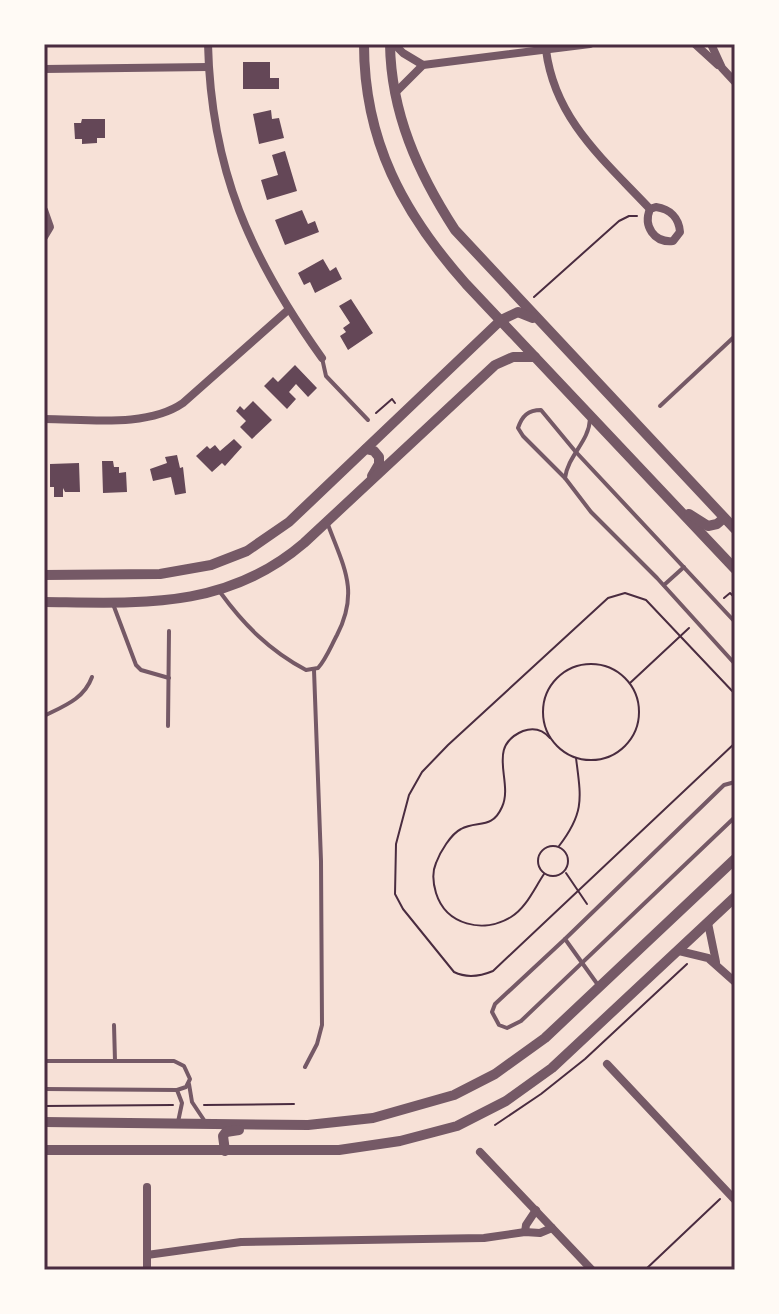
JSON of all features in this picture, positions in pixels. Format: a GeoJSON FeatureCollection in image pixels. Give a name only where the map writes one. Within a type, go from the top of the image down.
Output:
{"type":"FeatureCollection","features":[{"type":"Feature","properties":{"kind":"street"},"geometry":{"type":"LineString","coordinates":[[208,44],[208,67],[226,178],[254,248],[288,310],[322,358]]}},
{"type":"Feature","properties":{"kind":"street"},"geometry":{"type":"LineString","coordinates":[[364,44],[365,84],[372,120],[396,187],[438,251],[735,569]]}},
{"type":"Feature","properties":{"kind":"street"},"geometry":{"type":"LineString","coordinates":[[392,44],[423,65],[590,44]]}},
{"type":"Feature","properties":{"kind":"street"},"geometry":{"type":"LineString","coordinates":[[392,44],[395,93],[405,135],[439,206],[455,230],[735,529]]}},
{"type":"Feature","properties":{"kind":"street"},"geometry":{"type":"LineString","coordinates":[[695,44],[735,82]]}},
{"type":"Feature","properties":{"kind":"street"},"geometry":{"type":"LineString","coordinates":[[711,44],[722,68]]}},
{"type":"Feature","properties":{"kind":"street"},"geometry":{"type":"LineString","coordinates":[[546,50],[555,92],[567,115],[586,141],[650,209]]}},
{"type":"Feature","properties":{"kind":"street"},"geometry":{"type":"LineString","coordinates":[[395,93],[423,65]]}},
{"type":"Feature","properties":{"kind":"street"},"geometry":{"type":"LineString","coordinates":[[44,69],[208,67]]}},
{"type":"Feature","properties":{"kind":"street"},"geometry":{"type":"LineString","coordinates":[[661,208],[671,213],[678,222],[679,236],[673,241],[661,240],[653,234],[648,221],[650,209],[661,208]]}},
{"type":"Feature","properties":{"kind":"street"},"geometry":{"type":"LineString","coordinates":[[44,210],[50,227],[44,237]]}},
{"type":"Feature","properties":{"kind":"street"},"geometry":{"type":"LineString","coordinates":[[44,419],[140,419],[167,413],[183,403],[288,310]]}},
{"type":"Feature","properties":{"kind":"street"},"geometry":{"type":"LineString","coordinates":[[44,575],[160,574],[230,559],[282,528],[501,320],[518,312],[536,320]]}},
{"type":"Feature","properties":{"kind":"street"},"geometry":{"type":"LineString","coordinates":[[44,602],[167,601],[219,591],[250,579],[280,562],[327,522],[495,365],[513,357],[536,357]]}},
{"type":"Feature","properties":{"kind":"street"},"geometry":{"type":"LineString","coordinates":[[366,449],[377,453],[380,460],[367,485]]}},
{"type":"Feature","properties":{"kind":"street"},"geometry":{"type":"LineString","coordinates":[[671,502],[704,525],[712,526],[724,518]]}},
{"type":"Feature","properties":{"kind":"street"},"geometry":{"type":"LineString","coordinates":[[44,1122],[308,1125],[386,1115],[433,1102],[475,1085],[529,1051],[735,859]]}},
{"type":"Feature","properties":{"kind":"street"},"geometry":{"type":"LineString","coordinates":[[44,1150],[339,1150],[400,1141],[457,1126],[506,1101],[552,1068],[735,897]]}},
{"type":"Feature","properties":{"kind":"street"},"geometry":{"type":"LineString","coordinates":[[708,923],[716,963]]}},
{"type":"Feature","properties":{"kind":"street"},"geometry":{"type":"LineString","coordinates":[[679,951],[716,963],[735,982]]}},
{"type":"Feature","properties":{"kind":"street"},"geometry":{"type":"LineString","coordinates":[[607,1064],[735,1200]]}},
{"type":"Feature","properties":{"kind":"street"},"geometry":{"type":"LineString","coordinates":[[225,1151],[222,1140],[226,1132],[291,1130],[308,1125]]}},
{"type":"Feature","properties":{"kind":"street"},"geometry":{"type":"LineString","coordinates":[[480,1152],[592,1270]]}},
{"type":"Feature","properties":{"kind":"street"},"geometry":{"type":"LineString","coordinates":[[147,1187],[147,1270]]}},
{"type":"Feature","properties":{"kind":"street"},"geometry":{"type":"LineString","coordinates":[[525,1232],[536,1210]]}},
{"type":"Feature","properties":{"kind":"street"},"geometry":{"type":"LineString","coordinates":[[147,1255],[280,1239],[484,1238],[540,1233],[552,1228]]}},
{"type":"Feature","properties":{"kind":"lane"},"geometry":{"type":"LineString","coordinates":[[660,406],[735,336]]}},
{"type":"Feature","properties":{"kind":"lane"},"geometry":{"type":"LineString","coordinates":[[322,358],[326,376],[368,420]]}},
{"type":"Feature","properties":{"kind":"lane"},"geometry":{"type":"LineString","coordinates":[[735,622],[575,451],[541,410],[528,412],[520,420],[518,428],[523,436],[735,664]]}},
{"type":"Feature","properties":{"kind":"lane"},"geometry":{"type":"LineString","coordinates":[[565,478],[569,461],[589,429],[588,413]]}},
{"type":"Feature","properties":{"kind":"lane"},"geometry":{"type":"LineString","coordinates":[[314,670],[324,661],[349,602],[348,582],[327,522]]}},
{"type":"Feature","properties":{"kind":"lane"},"geometry":{"type":"LineString","coordinates":[[664,585],[684,567]]}},
{"type":"Feature","properties":{"kind":"lane"},"geometry":{"type":"LineString","coordinates":[[219,591],[267,645],[302,668],[314,670]]}},
{"type":"Feature","properties":{"kind":"lane"},"geometry":{"type":"LineString","coordinates":[[112,603],[136,665],[141,670],[169,678]]}},
{"type":"Feature","properties":{"kind":"lane"},"geometry":{"type":"LineString","coordinates":[[168,726],[169,631]]}},
{"type":"Feature","properties":{"kind":"lane"},"geometry":{"type":"LineString","coordinates":[[305,1067],[317,1044],[322,1025],[321,861],[314,670]]}},
{"type":"Feature","properties":{"kind":"lane"},"geometry":{"type":"LineString","coordinates":[[44,716],[77,699],[92,677]]}},
{"type":"Feature","properties":{"kind":"lane"},"geometry":{"type":"LineString","coordinates":[[735,782],[724,785],[495,1004],[492,1012],[499,1025],[514,1027],[686,867],[735,817]]}},
{"type":"Feature","properties":{"kind":"lane"},"geometry":{"type":"LineString","coordinates":[[565,939],[599,987]]}},
{"type":"Feature","properties":{"kind":"lane"},"geometry":{"type":"LineString","coordinates":[[114,1025],[115,1061]]}},
{"type":"Feature","properties":{"kind":"lane"},"geometry":{"type":"LineString","coordinates":[[44,1061],[180,1063],[190,1074],[194,1105],[208,1124]]}},
{"type":"Feature","properties":{"kind":"lane"},"geometry":{"type":"LineString","coordinates":[[44,1089],[177,1090],[189,1083]]}},
{"type":"Feature","properties":{"kind":"lane"},"geometry":{"type":"LineString","coordinates":[[177,1090],[182,1105],[178,1124]]}},
{"type":"Feature","properties":{"kind":"path"},"geometry":{"type":"LineString","coordinates":[[524,306],[619,221],[635,215],[648,221]]}},
{"type":"Feature","properties":{"kind":"path"},"geometry":{"type":"LineString","coordinates":[[368,420],[392,399],[404,413]]}},
{"type":"Feature","properties":{"kind":"path"},"geometry":{"type":"LineString","coordinates":[[735,694],[652,605],[639,596],[625,593],[608,598],[422,772],[409,795],[396,844],[395,894],[403,909],[454,972],[463,976],[479,976],[493,971],[735,743]]}},
{"type":"Feature","properties":{"kind":"path"},"geometry":{"type":"LineString","coordinates":[[719,604],[730,593],[735,598]]}},
{"type":"Feature","properties":{"kind":"path"},"geometry":{"type":"LineString","coordinates":[[630,683],[698,622]]}},
{"type":"Feature","properties":{"kind":"path"},"geometry":{"type":"LineString","coordinates":[[544,874],[515,914],[486,926],[459,921],[448,914],[439,902],[434,881],[436,862],[454,834],[463,828],[484,824],[500,811],[506,791],[502,758],[510,740],[531,729],[542,731],[561,750],[576,758],[606,758],[620,751],[637,727],[640,712],[630,683],[618,672],[603,665],[587,664],[564,673],[548,691],[543,707],[544,723],[550,738]]}},
{"type":"Feature","properties":{"kind":"path"},"geometry":{"type":"LineString","coordinates":[[558,847],[574,826],[579,810],[576,758]]}},
{"type":"Feature","properties":{"kind":"path"},"geometry":{"type":"LineString","coordinates":[[549,846],[558,847],[566,853],[568,862],[565,871],[551,877],[538,867],[537,858],[549,846]]}},
{"type":"Feature","properties":{"kind":"path"},"geometry":{"type":"LineString","coordinates":[[565,871],[592,912]]}},
{"type":"Feature","properties":{"kind":"path"},"geometry":{"type":"LineString","coordinates":[[495,1125],[585,1059],[695,954]]}},
{"type":"Feature","properties":{"kind":"path"},"geometry":{"type":"LineString","coordinates":[[194,1105],[294,1104]]}},
{"type":"Feature","properties":{"kind":"path"},"geometry":{"type":"LineString","coordinates":[[44,1106],[182,1105]]}},
{"type":"Feature","properties":{"kind":"path"},"geometry":{"type":"LineString","coordinates":[[645,1270],[727,1192]]}},
{"type":"Feature","properties":{"kind":"building"},"geometry":{"type":"Polygon","coordinates":[[[243,62],[270,62],[270,78],[279,78],[279,89],[243,89],[243,62]]]}},
{"type":"Feature","properties":{"kind":"building"},"geometry":{"type":"Polygon","coordinates":[[[271,110],[272,119],[279,118],[284,138],[259,144],[253,114],[271,110]]]}},
{"type":"Feature","properties":{"kind":"building"},"geometry":{"type":"Polygon","coordinates":[[[82,119],[105,119],[105,138],[97,138],[97,143],[82,144],[82,139],[75,139],[74,123],[81,123],[82,119]]]}},
{"type":"Feature","properties":{"kind":"building"},"geometry":{"type":"Polygon","coordinates":[[[285,151],[297,191],[267,200],[261,180],[278,175],[272,155],[285,151]]]}},
{"type":"Feature","properties":{"kind":"building"},"geometry":{"type":"Polygon","coordinates":[[[302,210],[308,224],[315,221],[319,232],[285,245],[275,220],[302,210]]]}},
{"type":"Feature","properties":{"kind":"building"},"geometry":{"type":"Polygon","coordinates":[[[323,259],[330,271],[336,267],[342,279],[315,293],[310,282],[304,285],[298,273],[323,259]]]}},
{"type":"Feature","properties":{"kind":"building"},"geometry":{"type":"Polygon","coordinates":[[[351,299],[373,333],[348,350],[340,336],[346,332],[343,328],[350,323],[339,306],[351,299]]]}},
{"type":"Feature","properties":{"kind":"building"},"geometry":{"type":"Polygon","coordinates":[[[295,365],[317,388],[308,397],[296,384],[289,392],[296,399],[287,409],[264,386],[273,377],[278,382],[295,365]]]}},
{"type":"Feature","properties":{"kind":"building"},"geometry":{"type":"Polygon","coordinates":[[[253,401],[272,420],[252,439],[240,427],[246,421],[236,411],[240,406],[244,410],[253,401]]]}},
{"type":"Feature","properties":{"kind":"building"},"geometry":{"type":"Polygon","coordinates":[[[234,439],[242,447],[225,466],[222,463],[212,472],[196,456],[207,446],[210,449],[215,445],[220,451],[234,439]]]}},
{"type":"Feature","properties":{"kind":"building"},"geometry":{"type":"Polygon","coordinates":[[[177,455],[180,468],[183,467],[186,493],[175,495],[171,477],[153,481],[150,469],[167,463],[165,457],[177,455]]]}},
{"type":"Feature","properties":{"kind":"building"},"geometry":{"type":"Polygon","coordinates":[[[102,461],[113,461],[114,467],[119,467],[119,473],[126,472],[127,492],[103,493],[102,461]]]}},
{"type":"Feature","properties":{"kind":"building"},"geometry":{"type":"Polygon","coordinates":[[[79,463],[80,492],[65,492],[63,488],[63,497],[54,497],[54,487],[50,487],[50,464],[79,463]]]}}]}
